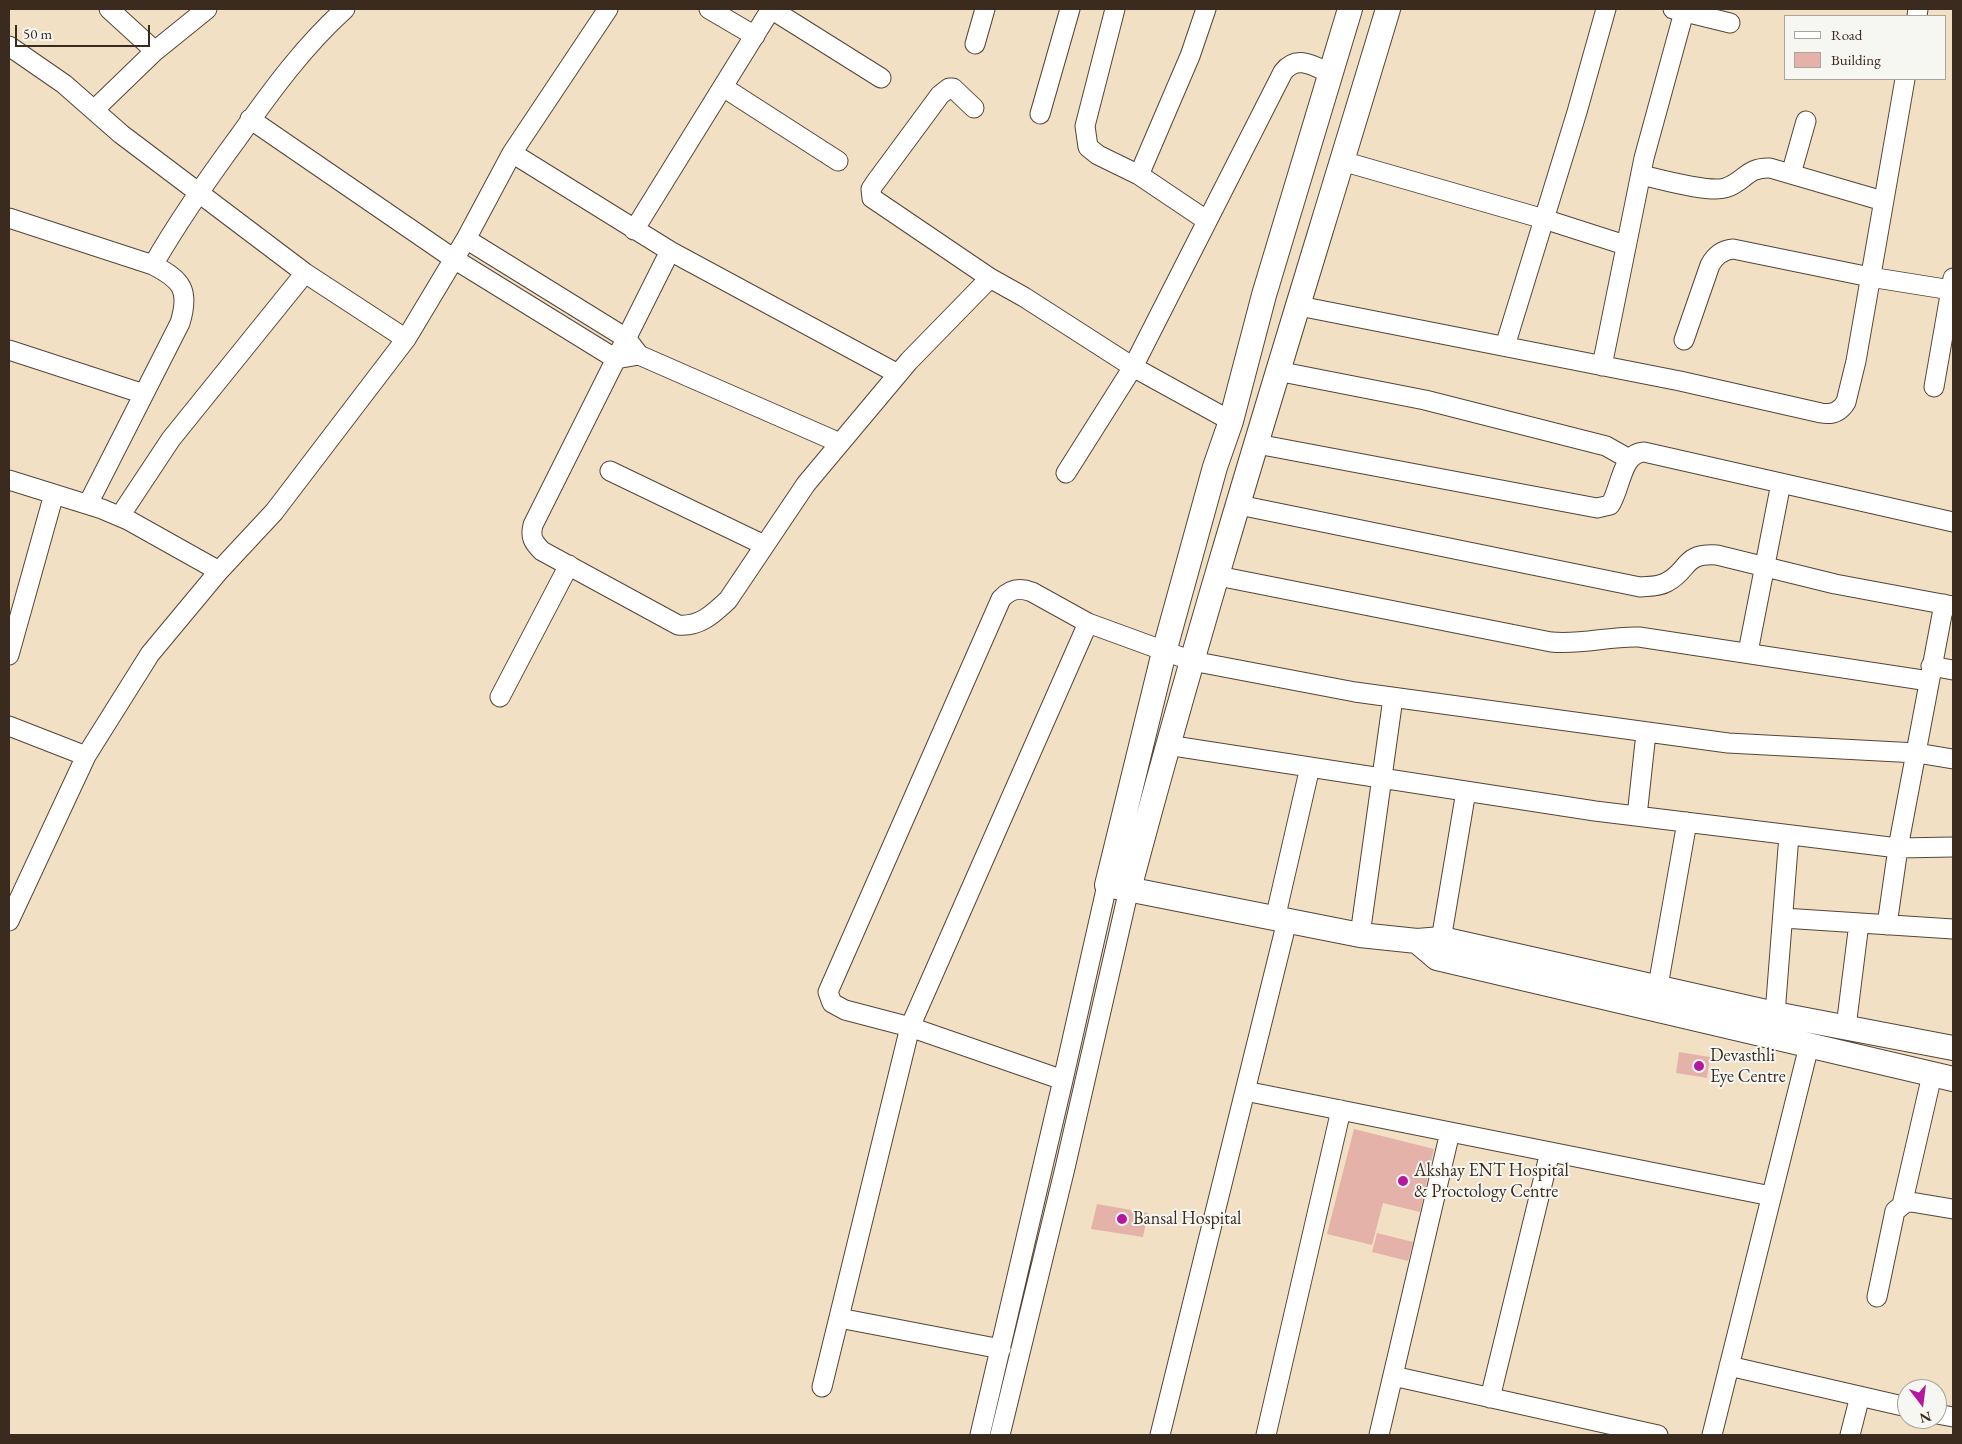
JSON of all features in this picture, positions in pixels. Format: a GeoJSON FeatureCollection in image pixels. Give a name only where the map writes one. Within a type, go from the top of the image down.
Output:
{"type":"FeatureCollection","features":[{"type":"Feature","properties":{"kind":"main road"},"geometry":{"type":"LineString","coordinates":[[1118,887],[1164,652],[1215,467],[1231,421],[1264,295],[1350,9]]}},
{"type":"Feature","properties":{"kind":"main road"},"geometry":{"type":"LineString","coordinates":[[1118,887],[1167,745],[1277,371],[1299,306],[1388,9]]}},
{"type":"Feature","properties":{"kind":"main road"},"geometry":{"type":"LineString","coordinates":[[1118,887],[1161,898],[1360,935],[1417,941],[1440,949],[1809,1046],[1942,1077]]}},
{"type":"Feature","properties":{"kind":"main road"},"geometry":{"type":"LineString","coordinates":[[1440,949],[1658,986],[1775,1014],[1953,1048]]}},
{"type":"Feature","properties":{"kind":"street"},"geometry":{"type":"LineString","coordinates":[[109,9],[155,51]]}},
{"type":"Feature","properties":{"kind":"street"},"geometry":{"type":"LineString","coordinates":[[94,110],[155,51],[207,9]]}},
{"type":"Feature","properties":{"kind":"street"},"geometry":{"type":"LineString","coordinates":[[161,251],[198,192],[250,120],[316,35],[345,9]]}},
{"type":"Feature","properties":{"kind":"street"},"geometry":{"type":"LineString","coordinates":[[9,921],[86,756],[150,654],[219,571],[274,512],[406,339],[466,239],[512,153],[608,9]]}},
{"type":"Feature","properties":{"kind":"street"},"geometry":{"type":"LineString","coordinates":[[709,9],[755,36]]}},
{"type":"Feature","properties":{"kind":"street"},"geometry":{"type":"LineString","coordinates":[[634,230],[771,9],[881,78]]}},
{"type":"Feature","properties":{"kind":"street"},"geometry":{"type":"LineString","coordinates":[[976,44],[985,9]]}},
{"type":"Feature","properties":{"kind":"street"},"geometry":{"type":"LineString","coordinates":[[1040,114],[1070,9]]}},
{"type":"Feature","properties":{"kind":"street"},"geometry":{"type":"LineString","coordinates":[[1115,9],[1085,126],[1085,138],[1088,147],[1098,155],[1138,175],[1206,220]]}},
{"type":"Feature","properties":{"kind":"street"},"geometry":{"type":"LineString","coordinates":[[1138,175],[1190,56],[1206,9]]}},
{"type":"Feature","properties":{"kind":"street"},"geometry":{"type":"LineString","coordinates":[[1505,346],[1577,112],[1606,9]]}},
{"type":"Feature","properties":{"kind":"street"},"geometry":{"type":"LineString","coordinates":[[1602,366],[1625,245],[1678,10],[1730,23]]}},
{"type":"Feature","properties":{"kind":"street"},"geometry":{"type":"LineString","coordinates":[[9,46],[64,84],[120,134],[305,273],[406,339]]}},
{"type":"Feature","properties":{"kind":"street"},"geometry":{"type":"LineString","coordinates":[[1066,473],[1133,367],[1206,220],[1287,67],[1297,62],[1305,62],[1331,74]]}},
{"type":"Feature","properties":{"kind":"street"},"geometry":{"type":"LineString","coordinates":[[1299,306],[1505,346],[1833,414],[1843,407],[1846,402],[1856,361],[1905,80]]}},
{"type":"Feature","properties":{"kind":"street"},"geometry":{"type":"LineString","coordinates":[[723,87],[838,161]]}},
{"type":"Feature","properties":{"kind":"street"},"geometry":{"type":"LineString","coordinates":[[974,108],[953,88],[944,90],[874,183],[871,194],[879,205],[1133,367],[1231,421]]}},
{"type":"Feature","properties":{"kind":"street"},"geometry":{"type":"LineString","coordinates":[[250,120],[454,259],[616,359],[639,355]]}},
{"type":"Feature","properties":{"kind":"street"},"geometry":{"type":"LineString","coordinates":[[1791,174],[1806,121]]}},
{"type":"Feature","properties":{"kind":"street"},"geometry":{"type":"LineString","coordinates":[[512,153],[670,251],[898,374]]}},
{"type":"Feature","properties":{"kind":"street"},"geometry":{"type":"LineString","coordinates":[[1342,161],[1544,219],[1625,245]]}},
{"type":"Feature","properties":{"kind":"street"},"geometry":{"type":"LineString","coordinates":[[1641,175],[1720,189],[1734,184],[1748,173],[1760,168],[1791,174],[1883,201]]}},
{"type":"Feature","properties":{"kind":"street"},"geometry":{"type":"LineString","coordinates":[[9,218],[161,251]]}},
{"type":"Feature","properties":{"kind":"street"},"geometry":{"type":"LineString","coordinates":[[466,239],[626,338],[639,355],[840,442]]}},
{"type":"Feature","properties":{"kind":"street"},"geometry":{"type":"LineString","coordinates":[[1684,340],[1710,265],[1714,258],[1725,249],[1870,277],[1952,283],[1934,387]]}},
{"type":"Feature","properties":{"kind":"street"},"geometry":{"type":"LineString","coordinates":[[88,504],[180,323],[185,296],[161,251]]}},
{"type":"Feature","properties":{"kind":"street"},"geometry":{"type":"LineString","coordinates":[[670,251],[533,524],[531,533],[533,541],[542,551],[678,625],[689,626],[712,616],[728,600],[806,484],[840,442],[898,374],[996,281]]}},
{"type":"Feature","properties":{"kind":"street"},"geometry":{"type":"LineString","coordinates":[[120,516],[171,439],[305,273]]}},
{"type":"Feature","properties":{"kind":"street"},"geometry":{"type":"LineString","coordinates":[[9,350],[144,394]]}},
{"type":"Feature","properties":{"kind":"street"},"geometry":{"type":"LineString","coordinates":[[1277,371],[1425,400],[1606,446],[1629,459]]}},
{"type":"Feature","properties":{"kind":"street"},"geometry":{"type":"LineString","coordinates":[[1257,444],[1596,508],[1606,507],[1613,500],[1629,459],[1637,452],[1644,452],[1953,522]]}},
{"type":"Feature","properties":{"kind":"street"},"geometry":{"type":"LineString","coordinates":[[610,471],[764,545]]}},
{"type":"Feature","properties":{"kind":"street"},"geometry":{"type":"LineString","coordinates":[[9,480],[88,504],[120,516],[219,571]]}},
{"type":"Feature","properties":{"kind":"street"},"geometry":{"type":"LineString","coordinates":[[1748,652],[1781,483]]}},
{"type":"Feature","properties":{"kind":"street"},"geometry":{"type":"LineString","coordinates":[[9,655],[54,494]]}},
{"type":"Feature","properties":{"kind":"street"},"geometry":{"type":"LineString","coordinates":[[1239,505],[1640,586],[1667,582],[1692,558],[1703,554],[1717,555],[1835,584],[1948,605],[1930,673],[1917,753],[1898,848],[1887,925]]}},
{"type":"Feature","properties":{"kind":"street"},"geometry":{"type":"LineString","coordinates":[[500,697],[569,565]]}},
{"type":"Feature","properties":{"kind":"street"},"geometry":{"type":"LineString","coordinates":[[1218,576],[1551,642],[1591,642],[1623,636],[1638,637],[1930,673],[1953,670]]}},
{"type":"Feature","properties":{"kind":"street"},"geometry":{"type":"LineString","coordinates":[[1064,1080],[910,1027],[836,1007],[828,999],[829,986],[1001,600],[1009,592],[1022,588],[1088,623],[1192,661],[1393,698],[1728,743],[1917,753],[1953,759]]}},
{"type":"Feature","properties":{"kind":"street"},"geometry":{"type":"LineString","coordinates":[[822,1387],[910,1027],[1088,623]]}},
{"type":"Feature","properties":{"kind":"street"},"geometry":{"type":"LineString","coordinates":[[1360,935],[1393,698]]}},
{"type":"Feature","properties":{"kind":"street"},"geometry":{"type":"LineString","coordinates":[[9,726],[86,756]]}},
{"type":"Feature","properties":{"kind":"street"},"geometry":{"type":"LineString","coordinates":[[1637,816],[1646,733]]}},
{"type":"Feature","properties":{"kind":"street"},"geometry":{"type":"LineString","coordinates":[[1167,745],[1637,816],[1898,848],[1953,847]]}},
{"type":"Feature","properties":{"kind":"street"},"geometry":{"type":"LineString","coordinates":[[1160,1435],[1246,1090],[1310,767]]}},
{"type":"Feature","properties":{"kind":"street"},"geometry":{"type":"LineString","coordinates":[[1440,949],[1466,791]]}},
{"type":"Feature","properties":{"kind":"street"},"geometry":{"type":"LineString","coordinates":[[1658,986],[1687,822]]}},
{"type":"Feature","properties":{"kind":"street"},"geometry":{"type":"LineString","coordinates":[[1775,1014],[1789,835]]}},
{"type":"Feature","properties":{"kind":"street"},"geometry":{"type":"LineString","coordinates":[[980,1435],[1064,1080],[1118,887]]}},
{"type":"Feature","properties":{"kind":"street"},"geometry":{"type":"LineString","coordinates":[[1000,1435],[1063,1177],[1118,887]]}},
{"type":"Feature","properties":{"kind":"street"},"geometry":{"type":"LineString","coordinates":[[1783,918],[1953,929]]}},
{"type":"Feature","properties":{"kind":"street"},"geometry":{"type":"LineString","coordinates":[[1846,1027],[1859,923]]}},
{"type":"Feature","properties":{"kind":"street"},"geometry":{"type":"LineString","coordinates":[[1712,1435],[1809,1046]]}},
{"type":"Feature","properties":{"kind":"street"},"geometry":{"type":"LineString","coordinates":[[1877,1297],[1893,1216],[1902,1205],[1942,1077]]}},
{"type":"Feature","properties":{"kind":"street"},"geometry":{"type":"LineString","coordinates":[[1246,1090],[1771,1196]]}},
{"type":"Feature","properties":{"kind":"street"},"geometry":{"type":"LineString","coordinates":[[1266,1435],[1341,1110]]}},
{"type":"Feature","properties":{"kind":"street"},"geometry":{"type":"LineString","coordinates":[[1379,1435],[1450,1132]]}},
{"type":"Feature","properties":{"kind":"street"},"geometry":{"type":"LineString","coordinates":[[1490,1398],[1550,1152]]}},
{"type":"Feature","properties":{"kind":"street"},"geometry":{"type":"LineString","coordinates":[[1902,1205],[1911,1202],[1953,1209]]}},
{"type":"Feature","properties":{"kind":"street"},"geometry":{"type":"LineString","coordinates":[[839,1318],[1001,1350]]}},
{"type":"Feature","properties":{"kind":"street"},"geometry":{"type":"LineString","coordinates":[[1729,1366],[1897,1405]]}},
{"type":"Feature","properties":{"kind":"street"},"geometry":{"type":"LineString","coordinates":[[1393,1376],[1658,1435]]}},
{"type":"Feature","properties":{"kind":"street"},"geometry":{"type":"LineString","coordinates":[[1850,1435],[1860,1396]]}},
{"type":"Feature","properties":{"kind":"building"},"geometry":{"type":"Polygon","coordinates":[[[1679,1052],[1710,1057],[1707,1078],[1676,1073],[1679,1052]]]}},
{"type":"Feature","properties":{"kind":"building"},"geometry":{"type":"Polygon","coordinates":[[[1354,1129],[1434,1149],[1420,1212],[1383,1203],[1372,1245],[1327,1234],[1354,1129]]]}},
{"type":"Feature","properties":{"kind":"building"},"geometry":{"type":"Polygon","coordinates":[[[1097,1204],[1148,1213],[1143,1237],[1091,1229],[1097,1204]]]}},
{"type":"Feature","properties":{"kind":"building"},"geometry":{"type":"Polygon","coordinates":[[[1377,1233],[1413,1242],[1408,1261],[1372,1252],[1377,1233]]]}},
{"type":"Feature","properties":{"kind":"place","name":"Devasthli Eye Centre"},"geometry":{"type":"Point","coordinates":[1699,1066]}},
{"type":"Feature","properties":{"kind":"place","name":"Akshay ENT Hospital & Proctology Centre"},"geometry":{"type":"Point","coordinates":[1403,1181]}},
{"type":"Feature","properties":{"kind":"place","name":"Bansal Hospital"},"geometry":{"type":"Point","coordinates":[1122,1219]}}]}
